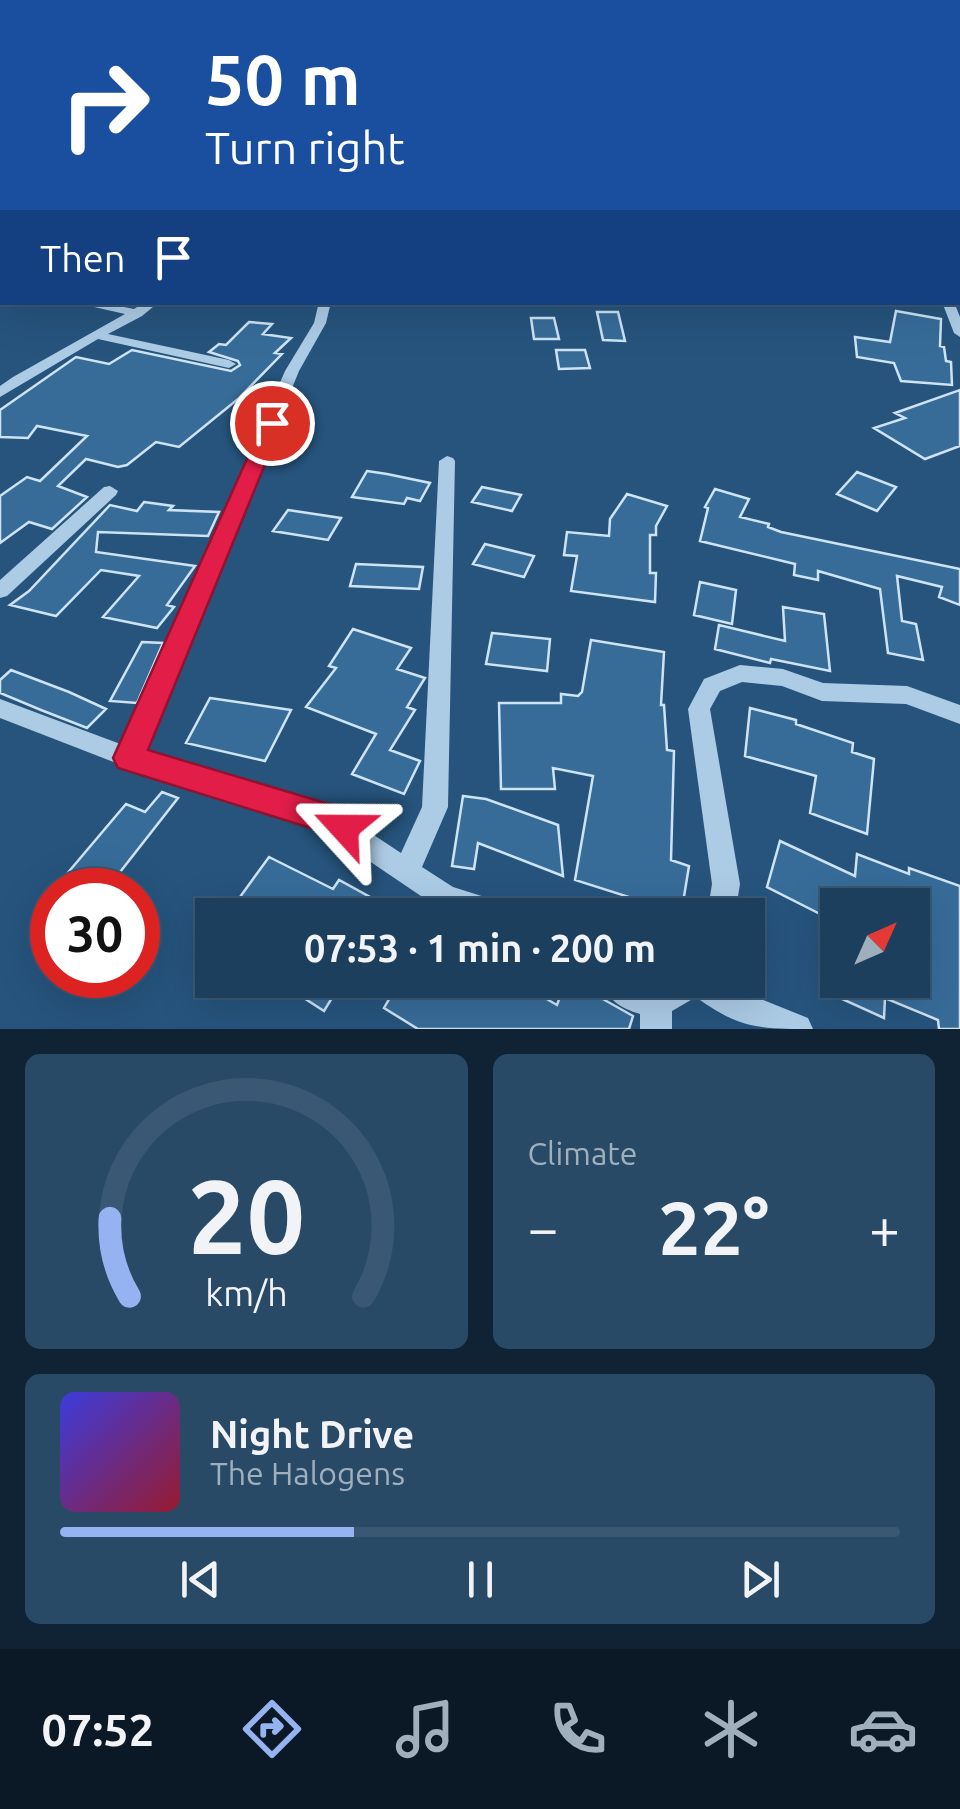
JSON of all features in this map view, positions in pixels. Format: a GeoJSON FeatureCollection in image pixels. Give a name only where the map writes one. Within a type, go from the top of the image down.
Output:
{"type":"FeatureCollection","features":[{"type":"Feature","properties":{"kind":"street"},"geometry":{"type":"LineString","coordinates":[[99,305],[138,313]]}},
{"type":"Feature","properties":{"kind":"street"},"geometry":{"type":"LineString","coordinates":[[4,387],[101,336],[150,305]]}},
{"type":"Feature","properties":{"kind":"street"},"geometry":{"type":"LineString","coordinates":[[129,758],[292,371],[320,322],[323,305]]}},
{"type":"Feature","properties":{"kind":"street"},"geometry":{"type":"LineString","coordinates":[[949,305],[960,334]]}},
{"type":"Feature","properties":{"kind":"street"},"geometry":{"type":"LineString","coordinates":[[101,336],[229,364]]}},
{"type":"Feature","properties":{"kind":"street"},"geometry":{"type":"LineString","coordinates":[[406,872],[435,807],[447,462]]}},
{"type":"Feature","properties":{"kind":"street"},"geometry":{"type":"LineString","coordinates":[[0,591],[110,491]]}},
{"type":"Feature","properties":{"kind":"street"},"geometry":{"type":"LineString","coordinates":[[724,898],[726,884],[699,709],[712,685],[740,673],[783,678],[822,692],[908,696],[960,715]]}},
{"type":"Feature","properties":{"kind":"street"},"geometry":{"type":"LineString","coordinates":[[0,708],[129,758],[327,818],[445,898]]}},
{"type":"Feature","properties":{"kind":"street"},"geometry":{"type":"LineString","coordinates":[[633,998],[656,1016],[676,998]]}},
{"type":"Feature","properties":{"kind":"street"},"geometry":{"type":"LineString","coordinates":[[722,998],[797,1029]]}},
{"type":"Feature","properties":{"kind":"building"},"geometry":{"type":"Polygon","coordinates":[[[896,311],[941,319],[940,346],[944,347],[946,361],[951,362],[952,385],[901,381],[894,363],[857,357],[855,337],[890,342],[896,311]]]}},
{"type":"Feature","properties":{"kind":"building"},"geometry":{"type":"Polygon","coordinates":[[[597,312],[618,312],[625,341],[603,340],[597,312]]]}},
{"type":"Feature","properties":{"kind":"building"},"geometry":{"type":"Polygon","coordinates":[[[531,318],[554,318],[559,339],[534,339],[531,318]]]}},
{"type":"Feature","properties":{"kind":"building"},"geometry":{"type":"Polygon","coordinates":[[[249,322],[272,324],[263,334],[291,338],[275,353],[282,354],[238,399],[179,447],[156,442],[127,465],[118,467],[86,459],[58,486],[87,497],[52,529],[29,522],[0,543],[0,496],[27,477],[40,481],[87,436],[37,426],[28,438],[0,437],[0,410],[76,357],[109,364],[132,350],[231,371],[240,365],[238,361],[209,352],[219,344],[226,345],[249,322]]]}},
{"type":"Feature","properties":{"kind":"building"},"geometry":{"type":"Polygon","coordinates":[[[556,350],[585,350],[590,368],[559,369],[556,350]]]}},
{"type":"Feature","properties":{"kind":"building"},"geometry":{"type":"Polygon","coordinates":[[[960,390],[960,446],[925,459],[874,428],[905,418],[895,413],[960,390]]]}},
{"type":"Feature","properties":{"kind":"building"},"geometry":{"type":"Polygon","coordinates":[[[367,471],[430,483],[420,501],[407,498],[404,504],[352,497],[367,471]]]}},
{"type":"Feature","properties":{"kind":"building"},"geometry":{"type":"Polygon","coordinates":[[[857,472],[896,487],[877,511],[837,494],[857,472]]]}},
{"type":"Feature","properties":{"kind":"building"},"geometry":{"type":"Polygon","coordinates":[[[482,487],[521,495],[512,511],[472,502],[482,487]]]}},
{"type":"Feature","properties":{"kind":"building"},"geometry":{"type":"Polygon","coordinates":[[[715,489],[749,499],[740,517],[769,524],[768,527],[781,532],[960,569],[960,605],[939,597],[942,587],[897,576],[902,621],[916,624],[923,660],[888,653],[880,589],[818,571],[818,580],[794,575],[795,564],[700,541],[708,508],[705,507],[715,489]]]}},
{"type":"Feature","properties":{"kind":"building"},"geometry":{"type":"Polygon","coordinates":[[[627,494],[667,506],[656,526],[656,535],[650,535],[650,573],[656,573],[655,602],[571,591],[577,556],[564,555],[567,532],[609,536],[610,519],[627,494]]]}},
{"type":"Feature","properties":{"kind":"building"},"geometry":{"type":"Polygon","coordinates":[[[144,502],[173,506],[169,510],[219,512],[208,536],[98,532],[96,552],[195,566],[167,605],[174,607],[157,628],[103,617],[139,576],[101,570],[56,616],[10,605],[29,591],[110,505],[137,511],[144,502]]]}},
{"type":"Feature","properties":{"kind":"building"},"geometry":{"type":"Polygon","coordinates":[[[288,510],[341,518],[328,540],[273,531],[288,510]]]}},
{"type":"Feature","properties":{"kind":"building"},"geometry":{"type":"Polygon","coordinates":[[[485,544],[534,556],[524,577],[473,564],[485,544]]]}},
{"type":"Feature","properties":{"kind":"building"},"geometry":{"type":"Polygon","coordinates":[[[356,564],[423,567],[419,589],[350,586],[356,564]]]}},
{"type":"Feature","properties":{"kind":"building"},"geometry":{"type":"Polygon","coordinates":[[[700,582],[736,590],[732,624],[694,615],[700,582]]]}},
{"type":"Feature","properties":{"kind":"building"},"geometry":{"type":"Polygon","coordinates":[[[783,607],[824,614],[830,671],[771,659],[770,663],[715,649],[719,625],[785,641],[783,607]]]}},
{"type":"Feature","properties":{"kind":"building"},"geometry":{"type":"Polygon","coordinates":[[[353,629],[411,648],[397,669],[425,678],[407,707],[415,710],[390,750],[420,761],[404,794],[352,774],[376,734],[306,707],[336,668],[329,666],[353,629]]]}},
{"type":"Feature","properties":{"kind":"building"},"geometry":{"type":"Polygon","coordinates":[[[492,633],[550,639],[547,671],[486,664],[492,633]]]}},
{"type":"Feature","properties":{"kind":"building"},"geometry":{"type":"Polygon","coordinates":[[[591,640],[664,652],[661,705],[667,750],[674,751],[671,860],[689,866],[684,898],[629,898],[575,880],[593,776],[553,768],[555,789],[501,789],[499,703],[561,703],[561,694],[578,696],[591,640]]]}},
{"type":"Feature","properties":{"kind":"building"},"geometry":{"type":"Polygon","coordinates":[[[142,642],[163,643],[137,703],[110,701],[142,642]]]}},
{"type":"Feature","properties":{"kind":"building"},"geometry":{"type":"Polygon","coordinates":[[[11,670],[106,709],[87,728],[41,710],[0,693],[0,680],[11,670]]]}},
{"type":"Feature","properties":{"kind":"building"},"geometry":{"type":"Polygon","coordinates":[[[210,698],[291,710],[265,761],[186,743],[210,698]]]}},
{"type":"Feature","properties":{"kind":"building"},"geometry":{"type":"Polygon","coordinates":[[[750,708],[796,720],[796,724],[853,743],[852,752],[874,759],[867,834],[810,813],[816,776],[745,756],[750,708]]]}},
{"type":"Feature","properties":{"kind":"building"},"geometry":{"type":"Polygon","coordinates":[[[162,792],[178,798],[123,868],[72,868],[126,804],[145,812],[162,792]]]}},
{"type":"Feature","properties":{"kind":"building"},"geometry":{"type":"Polygon","coordinates":[[[463,796],[486,799],[558,825],[563,876],[478,843],[474,869],[452,866],[463,796]]]}},
{"type":"Feature","properties":{"kind":"building"},"geometry":{"type":"Polygon","coordinates":[[[780,841],[855,876],[857,854],[909,874],[909,868],[960,886],[960,1029],[939,1029],[938,1020],[885,998],[930,998],[930,888],[820,888],[820,914],[767,887],[780,841]]]}},
{"type":"Feature","properties":{"kind":"building"},"geometry":{"type":"Polygon","coordinates":[[[269,857],[333,889],[339,880],[370,897],[369,898],[239,898],[269,857]]]}},
{"type":"Feature","properties":{"kind":"building"},"geometry":{"type":"Polygon","coordinates":[[[304,998],[332,998],[324,1011],[304,998]]]}},
{"type":"Feature","properties":{"kind":"building"},"geometry":{"type":"Polygon","coordinates":[[[390,998],[545,998],[557,1005],[560,998],[601,998],[633,1016],[629,1029],[418,1029],[384,1008],[390,998]]]}},
{"type":"Feature","properties":{"kind":"building"},"geometry":{"type":"Polygon","coordinates":[[[885,998],[884,1018],[842,999],[885,998]]]}},
{"type":"Feature","properties":{"kind":"route"},"geometry":{"type":"LineString","coordinates":[[272,423],[129,758],[327,818],[344,828]]}}]}
